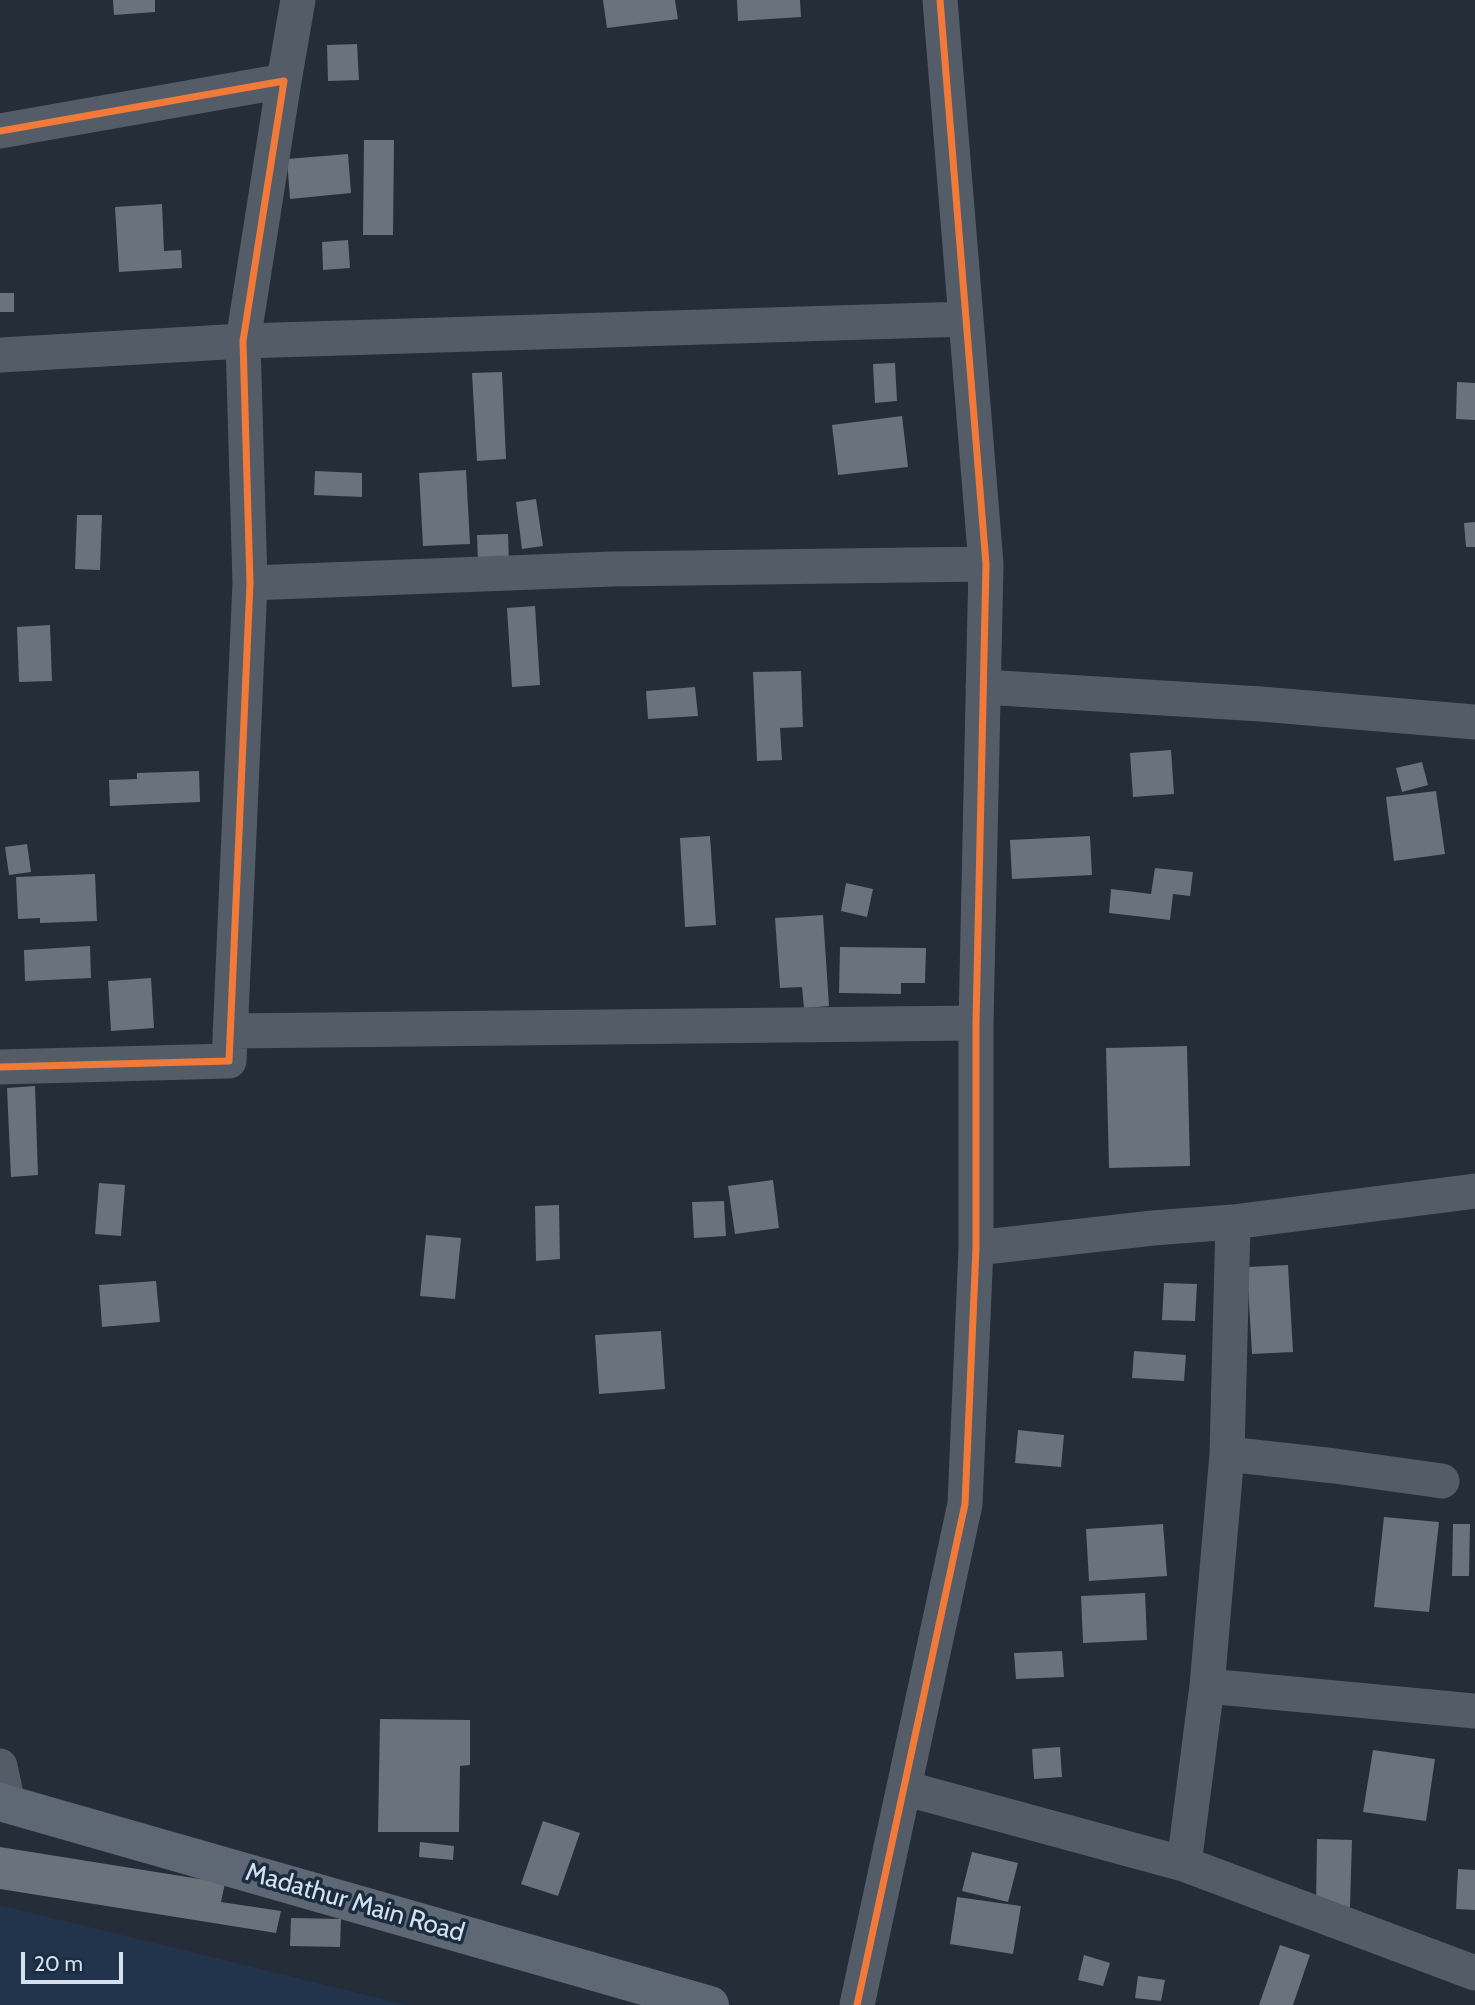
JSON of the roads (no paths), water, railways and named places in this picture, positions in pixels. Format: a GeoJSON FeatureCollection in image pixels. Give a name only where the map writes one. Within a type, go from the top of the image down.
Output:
{"type":"FeatureCollection","features":[{"type":"Feature","properties":{"kind":"street"},"geometry":{"type":"LineString","coordinates":[[0,1067],[229,1061],[250,583],[243,341],[298,0]]}},
{"type":"Feature","properties":{"kind":"street"},"geometry":{"type":"LineString","coordinates":[[857,2005],[965,1504],[976,1248],[976,1023],[986,564],[940,0]]}},
{"type":"Feature","properties":{"kind":"street"},"geometry":{"type":"LineString","coordinates":[[0,131],[284,81]]}},
{"type":"Feature","properties":{"kind":"street"},"geometry":{"type":"LineString","coordinates":[[0,355],[243,341],[966,319]]}},
{"type":"Feature","properties":{"kind":"street"},"geometry":{"type":"LineString","coordinates":[[250,583],[612,569],[986,564]]}},
{"type":"Feature","properties":{"kind":"street"},"geometry":{"type":"LineString","coordinates":[[983,687],[1284,706],[1475,722]]}},
{"type":"Feature","properties":{"kind":"street"},"geometry":{"type":"LineString","coordinates":[[230,1031],[976,1023]]}},
{"type":"Feature","properties":{"kind":"street"},"geometry":{"type":"LineString","coordinates":[[976,1248],[1233,1222],[1475,1191]]}},
{"type":"Feature","properties":{"kind":"street"},"geometry":{"type":"LineString","coordinates":[[1184,1864],[1207,1686],[1227,1454],[1233,1222]]}},
{"type":"Feature","properties":{"kind":"street"},"geometry":{"type":"LineString","coordinates":[[1227,1454],[1442,1481]]}},
{"type":"Feature","properties":{"kind":"street"},"geometry":{"type":"LineString","coordinates":[[1207,1686],[1475,1711]]}},
{"type":"Feature","properties":{"kind":"street"},"geometry":{"type":"LineString","coordinates":[[0,1766],[4,1803]]}},
{"type":"Feature","properties":{"kind":"street"},"geometry":{"type":"LineString","coordinates":[[904,1788],[1184,1864],[1475,1973]]}},
{"type":"Feature","properties":{"kind":"street","name":"Madathur Main Road"},"geometry":{"type":"LineString","coordinates":[[4,1803],[710,2005]]}}]}
